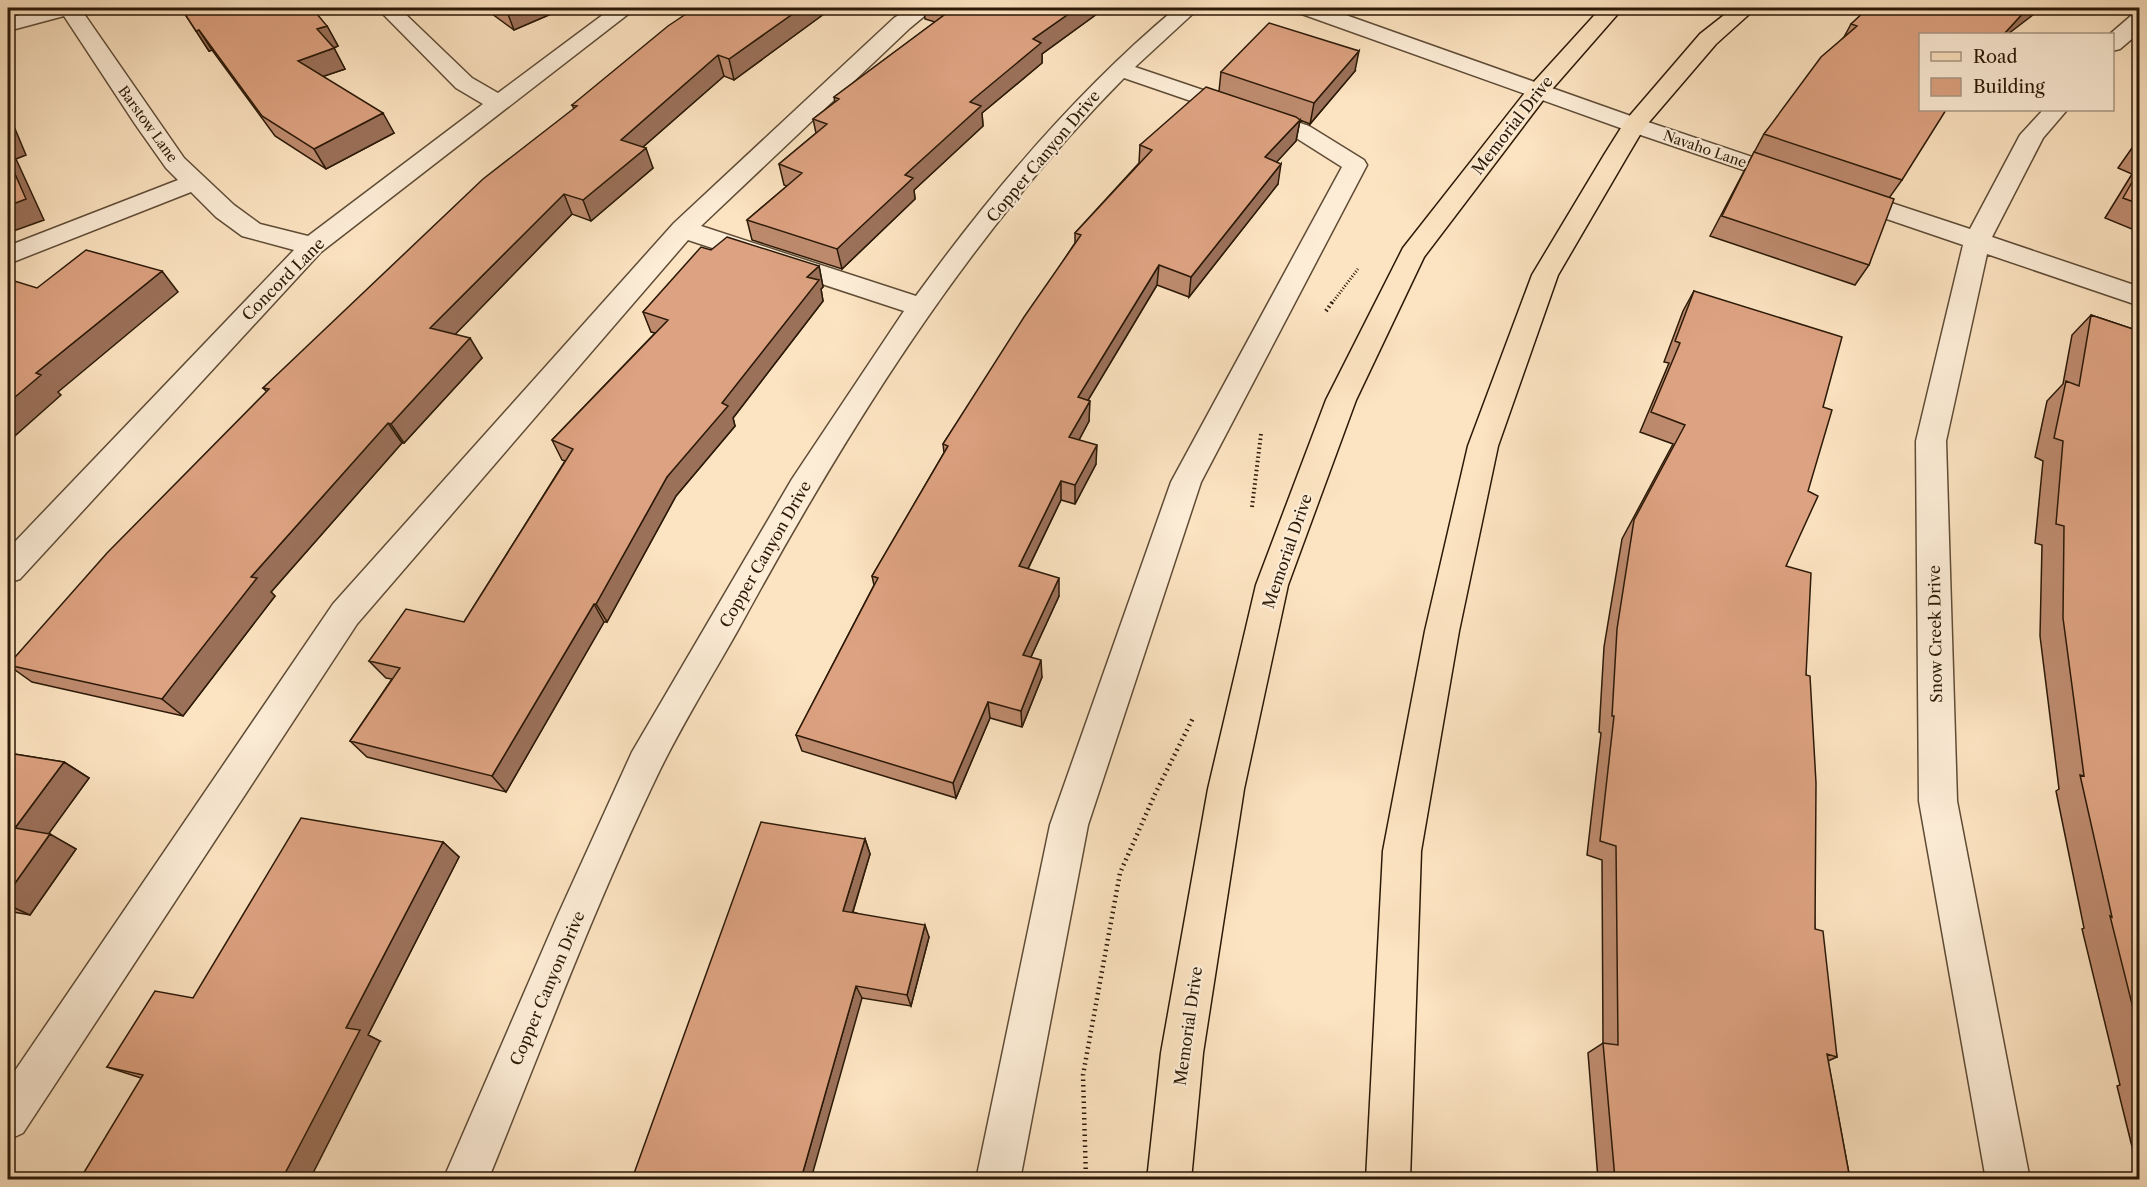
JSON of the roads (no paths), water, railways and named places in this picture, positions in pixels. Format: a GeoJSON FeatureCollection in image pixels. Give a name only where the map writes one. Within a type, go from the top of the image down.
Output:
{"type":"FeatureCollection","features":[{"type":"Feature","properties":{"kind":"main road","name":"Memorial Drive"},"geometry":{"type":"LineString","coordinates":[[1169,1179],[1182,1053],[1226,789],[1272,585],[1341,400],[1412,254],[1539,90],[1612,8]]}},
{"type":"Feature","properties":{"kind":"main road"},"geometry":{"type":"LineString","coordinates":[[1388,1179],[1402,851],[1442,631],[1483,446],[1545,274],[1634,125],[1708,39],[1745,8]]}},
{"type":"Feature","properties":{"kind":"street"},"geometry":{"type":"LineString","coordinates":[[8,25],[70,8]]}},
{"type":"Feature","properties":{"kind":"street","name":"Barstow Lane"},"geometry":{"type":"LineString","coordinates":[[70,8],[143,119],[175,163],[225,211],[251,230],[312,246]]}},
{"type":"Feature","properties":{"kind":"street"},"geometry":{"type":"LineString","coordinates":[[387,8],[464,83],[499,104]]}},
{"type":"Feature","properties":{"kind":"street","name":"Concord Lane"},"geometry":{"type":"LineString","coordinates":[[8,570],[312,246],[625,8]]}},
{"type":"Feature","properties":{"kind":"street"},"geometry":{"type":"LineString","coordinates":[[8,1118],[345,614],[683,229],[902,23],[923,8]]}},
{"type":"Feature","properties":{"kind":"street","name":"Copper Canyon Drive"},"geometry":{"type":"LineString","coordinates":[[465,1179],[638,778],[754,568],[855,403],[921,307],[1013,188],[1077,112],[1149,39],[1188,8]]}},
{"type":"Feature","properties":{"kind":"street","name":"Navaho Lane"},"geometry":{"type":"LineString","coordinates":[[1307,8],[1634,125],[2139,297]]}},
{"type":"Feature","properties":{"kind":"street"},"geometry":{"type":"LineString","coordinates":[[2114,42],[2139,20]]}},
{"type":"Feature","properties":{"kind":"street"},"geometry":{"type":"LineString","coordinates":[[998,1179],[1069,825],[1186,482],[1354,165],[1300,131],[1120,69]]}},
{"type":"Feature","properties":{"kind":"street","name":"Snow Creek Drive"},"geometry":{"type":"LineString","coordinates":[[2008,1179],[1938,801],[1931,441],[1977,240],[2032,135],[2054,111]]}},
{"type":"Feature","properties":{"kind":"street"},"geometry":{"type":"LineString","coordinates":[[8,256],[195,182]]}},
{"type":"Feature","properties":{"kind":"street"},"geometry":{"type":"LineString","coordinates":[[683,229],[921,307]]}}]}
